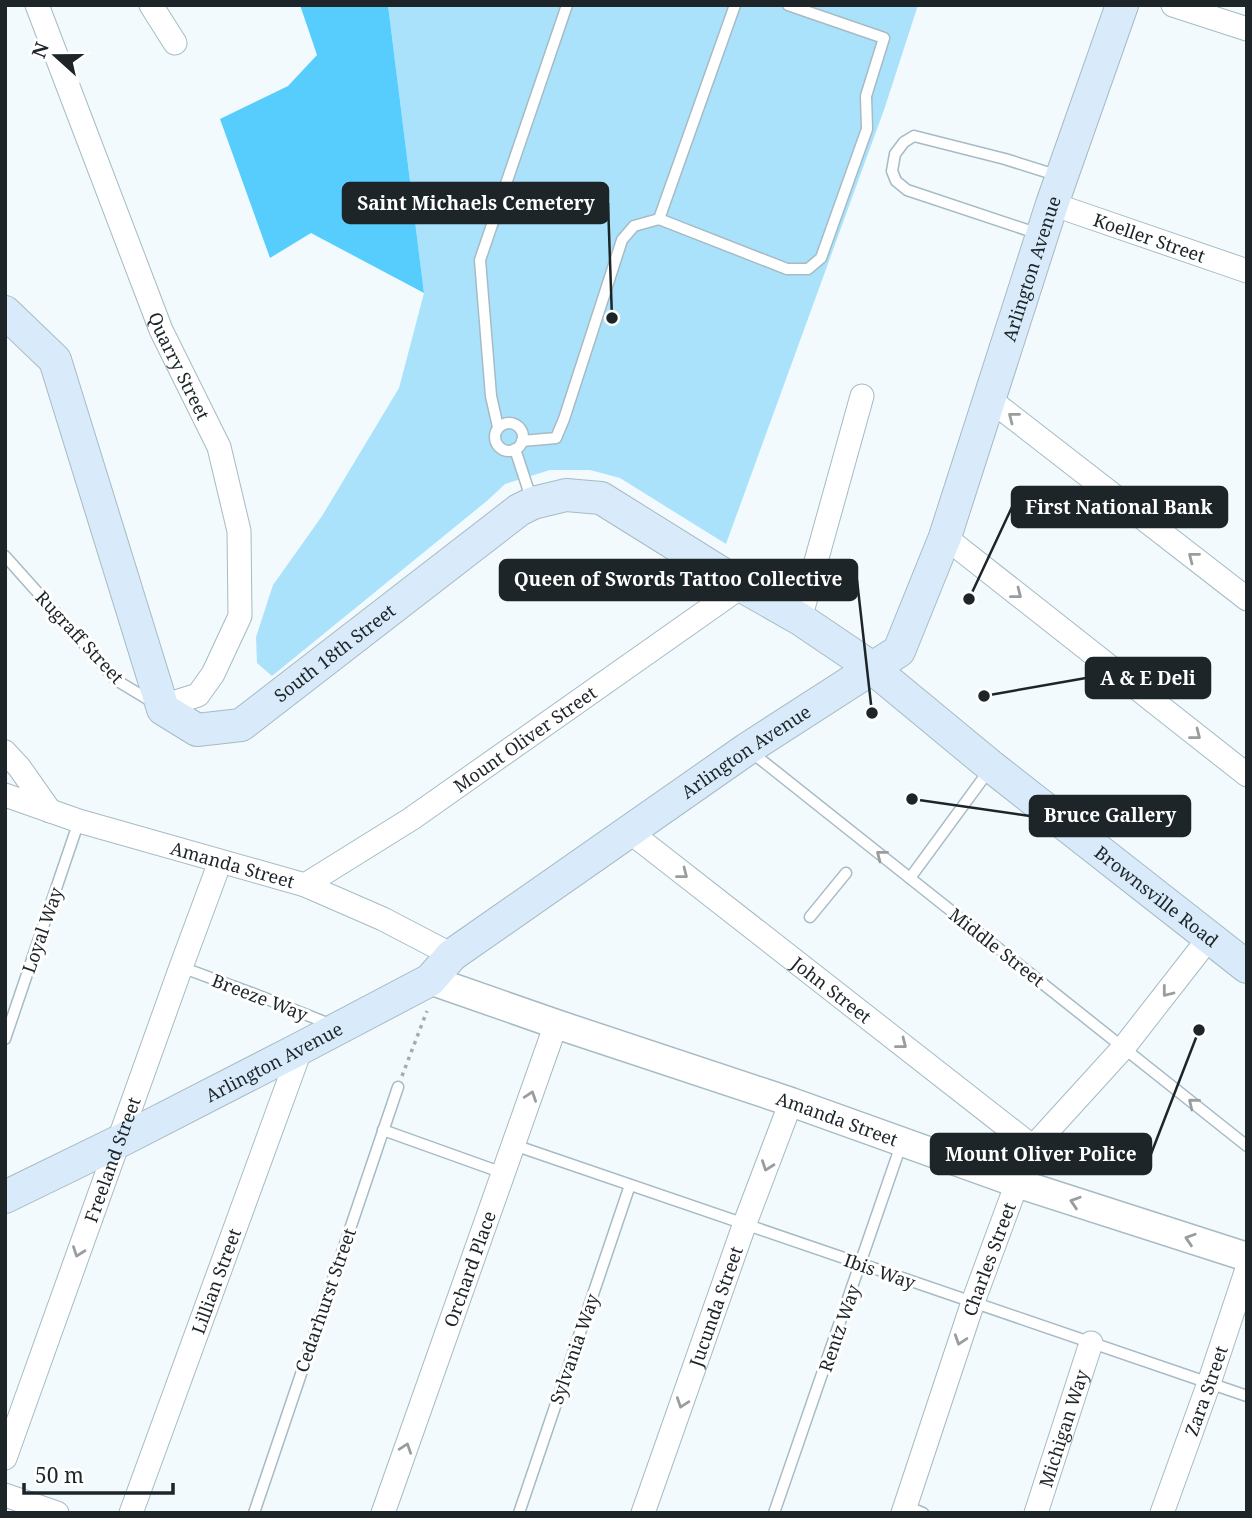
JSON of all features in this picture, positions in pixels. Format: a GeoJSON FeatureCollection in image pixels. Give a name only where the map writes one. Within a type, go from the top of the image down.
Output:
{"type":"FeatureCollection","features":[{"type":"Feature","properties":{"kind":"main road","name":"Arlington Avenue"},"geometry":{"type":"LineString","coordinates":[[5,1197],[339,1028],[429,993],[452,955],[747,749],[899,650],[945,537],[1042,235],[1122,5]]}},
{"type":"Feature","properties":{"kind":"main road"},"geometry":{"type":"LineString","coordinates":[[5,312],[55,360],[163,709]]}},
{"type":"Feature","properties":{"kind":"main road","name":"South 18th Street"},"geometry":{"type":"LineString","coordinates":[[163,709],[197,730],[241,725],[519,510],[533,503],[566,495],[601,498],[800,619],[871,667]]}},
{"type":"Feature","properties":{"kind":"main road","name":"Brownsville Road"},"geometry":{"type":"LineString","coordinates":[[871,667],[992,767],[1247,967]]}},
{"type":"Feature","properties":{"kind":"street","name":"Quarry Street"},"geometry":{"type":"LineString","coordinates":[[37,5],[161,330],[219,447],[239,531],[240,616],[214,674],[198,695],[163,709]]}},
{"type":"Feature","properties":{"kind":"street"},"geometry":{"type":"LineString","coordinates":[[151,5],[175,43]]}},
{"type":"Feature","properties":{"kind":"street"},"geometry":{"type":"LineString","coordinates":[[1173,5],[1247,29]]}},
{"type":"Feature","properties":{"kind":"street","name":"Koeller Street"},"geometry":{"type":"LineString","coordinates":[[1057,190],[1247,271]]}},
{"type":"Feature","properties":{"kind":"street"},"geometry":{"type":"LineString","coordinates":[[800,619],[862,396]]}},
{"type":"Feature","properties":{"kind":"street"},"geometry":{"type":"LineString","coordinates":[[988,398],[1247,598]]}},
{"type":"Feature","properties":{"kind":"street"},"geometry":{"type":"LineString","coordinates":[[945,537],[1247,775]]}},
{"type":"Feature","properties":{"kind":"street","name":"Mount Oliver Street"},"geometry":{"type":"LineString","coordinates":[[305,884],[411,819],[742,586]]}},
{"type":"Feature","properties":{"kind":"street"},"geometry":{"type":"LineString","coordinates":[[5,752],[50,811]]}},
{"type":"Feature","properties":{"kind":"street","name":"Amanda Street"},"geometry":{"type":"LineString","coordinates":[[5,795],[79,821],[305,884],[383,919],[452,955]]}},
{"type":"Feature","properties":{"kind":"street","name":"John Street"},"geometry":{"type":"LineString","coordinates":[[630,832],[1033,1147]]}},
{"type":"Feature","properties":{"kind":"street","name":"Freeland Street"},"geometry":{"type":"LineString","coordinates":[[5,1458],[220,862]]}},
{"type":"Feature","properties":{"kind":"street","name":"Charles Street"},"geometry":{"type":"LineString","coordinates":[[911,1511],[973,1302],[1033,1147],[1124,1047],[1209,938]]}},
{"type":"Feature","properties":{"kind":"street","name":"Amanda Street"},"geometry":{"type":"LineString","coordinates":[[429,993],[556,1024],[791,1102],[1017,1183],[1247,1257]]}},
{"type":"Feature","properties":{"kind":"street","name":"Orchard Place"},"geometry":{"type":"LineString","coordinates":[[383,1513],[556,1024]]}},
{"type":"Feature","properties":{"kind":"street","name":"Lillian Street"},"geometry":{"type":"LineString","coordinates":[[131,1513],[301,1048]]}},
{"type":"Feature","properties":{"kind":"street","name":"Jucunda Street"},"geometry":{"type":"LineString","coordinates":[[643,1513],[745,1223],[791,1102]]}},
{"type":"Feature","properties":{"kind":"street","name":"Zara Street"},"geometry":{"type":"LineString","coordinates":[[1162,1513],[1247,1269]]}},
{"type":"Feature","properties":{"kind":"street","name":"Michigan Way"},"geometry":{"type":"LineString","coordinates":[[1036,1513],[1091,1343]]}},
{"type":"Feature","properties":{"kind":"street"},"geometry":{"type":"LineString","coordinates":[[5,1495],[57,1513]]}},
{"type":"Feature","properties":{"kind":"lane"},"geometry":{"type":"LineString","coordinates":[[567,5],[480,260],[491,396],[498,427],[496,441],[507,451],[518,445],[556,438],[621,240],[634,226],[659,219],[787,269],[808,269],[821,258],[867,129],[866,96],[884,38],[788,5]]}},
{"type":"Feature","properties":{"kind":"lane"},"geometry":{"type":"LineString","coordinates":[[659,219],[735,5]]}},
{"type":"Feature","properties":{"kind":"lane"},"geometry":{"type":"LineString","coordinates":[[1042,235],[907,190],[896,181],[892,171],[895,155],[904,142],[914,136],[1004,159],[1057,190]]}},
{"type":"Feature","properties":{"kind":"lane"},"geometry":{"type":"LineString","coordinates":[[498,427],[513,423],[523,434],[518,445],[533,503]]}},
{"type":"Feature","properties":{"kind":"lane","name":"Rugraff Street"},"geometry":{"type":"LineString","coordinates":[[5,556],[116,680],[163,709]]}},
{"type":"Feature","properties":{"kind":"lane","name":"Middle Street"},"geometry":{"type":"LineString","coordinates":[[747,749],[1247,1146]]}},
{"type":"Feature","properties":{"kind":"lane"},"geometry":{"type":"LineString","coordinates":[[910,878],[992,767]]}},
{"type":"Feature","properties":{"kind":"lane","name":"Loyal Way"},"geometry":{"type":"LineString","coordinates":[[5,1040],[79,821]]}},
{"type":"Feature","properties":{"kind":"lane"},"geometry":{"type":"LineString","coordinates":[[810,917],[846,873]]}},
{"type":"Feature","properties":{"kind":"lane","name":"Breeze Way"},"geometry":{"type":"LineString","coordinates":[[181,967],[339,1028]]}},
{"type":"Feature","properties":{"kind":"lane","name":"Cedarhurst Street"},"geometry":{"type":"LineString","coordinates":[[254,1513],[398,1087]]}},
{"type":"Feature","properties":{"kind":"lane"},"geometry":{"type":"LineString","coordinates":[[383,1130],[503,1173]]}},
{"type":"Feature","properties":{"kind":"lane","name":"Rentz Way"},"geometry":{"type":"LineString","coordinates":[[774,1513],[902,1142]]}},
{"type":"Feature","properties":{"kind":"lane","name":"Ibis Way"},"geometry":{"type":"LineString","coordinates":[[514,1145],[1247,1396]]}},
{"type":"Feature","properties":{"kind":"lane","name":"Sylvania Way"},"geometry":{"type":"LineString","coordinates":[[519,1513],[630,1185]]}},
{"type":"Feature","properties":{"kind":"path"},"geometry":{"type":"LineString","coordinates":[[398,1087],[429,993]]}},
{"type":"Feature","properties":{"kind":"shaded area"},"geometry":{"type":"Polygon","coordinates":[[[300,5],[388,5],[424,293],[311,233],[270,258],[220,119],[288,86],[317,55],[300,5]]]}},
{"type":"Feature","properties":{"kind":"shaded area"},"geometry":{"type":"Polygon","coordinates":[[[388,5],[918,5],[885,107],[726,544],[620,478],[590,470],[550,470],[505,484],[272,676],[257,663],[256,637],[273,585],[322,516],[399,388],[424,293],[388,5]]]}},
{"type":"Feature","properties":{"kind":"place","name":"Saint Michaels Cemetery"},"geometry":{"type":"Point","coordinates":[612,318]}},
{"type":"Feature","properties":{"kind":"place","name":"First National Bank"},"geometry":{"type":"Point","coordinates":[969,599]}},
{"type":"Feature","properties":{"kind":"place","name":"A & E Deli"},"geometry":{"type":"Point","coordinates":[984,696]}},
{"type":"Feature","properties":{"kind":"place","name":"Queen of Swords Tattoo Collective"},"geometry":{"type":"Point","coordinates":[872,713]}},
{"type":"Feature","properties":{"kind":"place","name":"Bruce Gallery"},"geometry":{"type":"Point","coordinates":[912,799]}},
{"type":"Feature","properties":{"kind":"place","name":"Mount Oliver Police"},"geometry":{"type":"Point","coordinates":[1199,1030]}}]}
